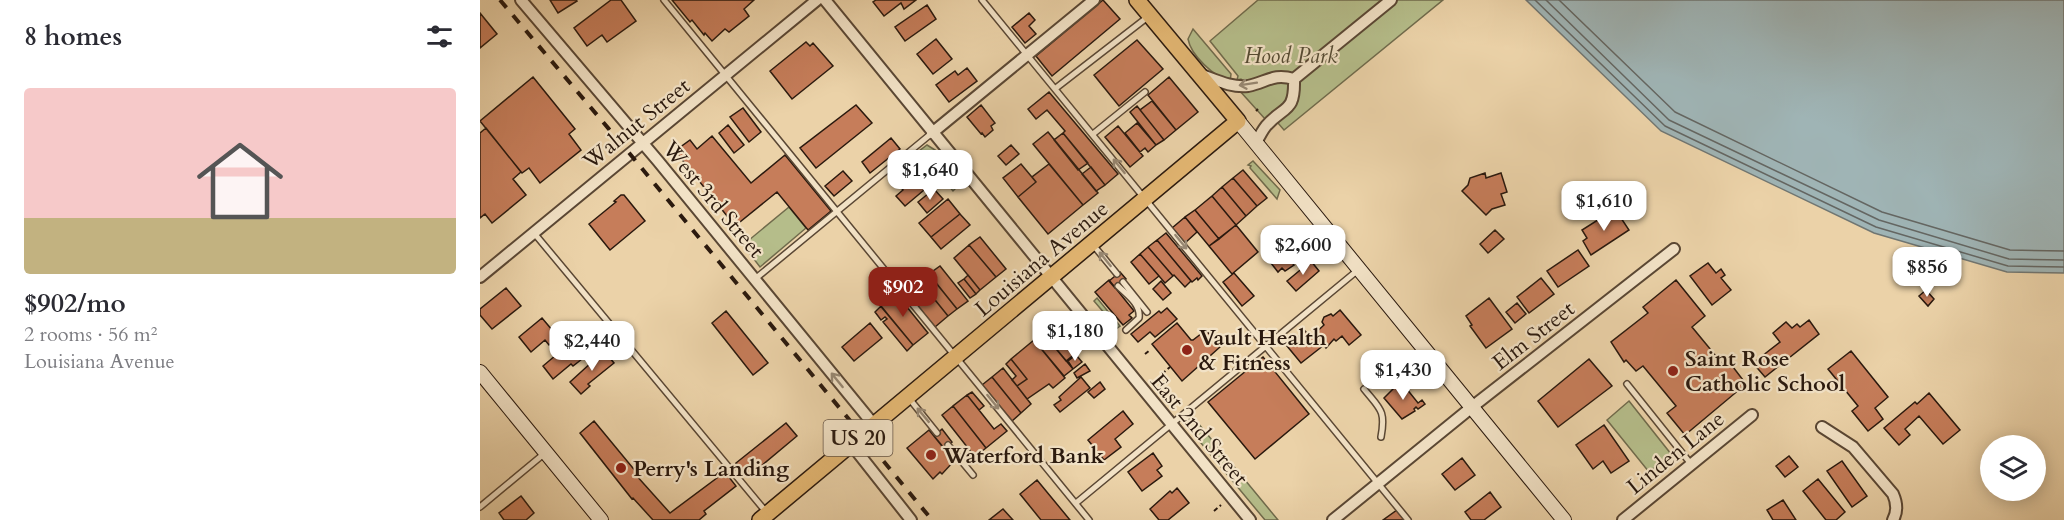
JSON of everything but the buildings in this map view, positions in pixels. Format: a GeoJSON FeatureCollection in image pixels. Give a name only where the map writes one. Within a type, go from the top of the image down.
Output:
{"type":"FeatureCollection","features":[{"type":"Feature","properties":{"kind":"main road"},"geometry":{"type":"LineString","coordinates":[[1137,0],[1202,75],[1564,520]]}},
{"type":"Feature","properties":{"kind":"main road","name":"Louisiana Avenue"},"geometry":{"type":"LineString","coordinates":[[764,517],[1238,121]]}},
{"type":"Feature","properties":{"kind":"main road"},"geometry":{"type":"LineString","coordinates":[[480,372],[601,520]]}},
{"type":"Feature","properties":{"kind":"street","name":"Walnut Street"},"geometry":{"type":"LineString","coordinates":[[480,277],[817,0]]}},
{"type":"Feature","properties":{"kind":"street","name":"East 2nd Street"},"geometry":{"type":"LineString","coordinates":[[825,0],[1250,520]]}},
{"type":"Feature","properties":{"kind":"street"},"geometry":{"type":"LineString","coordinates":[[932,133],[1094,0]]}},
{"type":"Feature","properties":{"kind":"street"},"geometry":{"type":"LineString","coordinates":[[1202,75],[1239,86],[1255,84],[1275,76],[1294,79],[1391,0]]}},
{"type":"Feature","properties":{"kind":"street","name":"West 3rd Street"},"geometry":{"type":"LineString","coordinates":[[527,2],[874,425]]}},
{"type":"Feature","properties":{"kind":"street"},"geometry":{"type":"LineString","coordinates":[[1256,143],[1267,125],[1289,107],[1294,94],[1294,79]]}},
{"type":"Feature","properties":{"kind":"street","name":"Elm Street"},"geometry":{"type":"LineString","coordinates":[[1333,520],[1472,407],[1674,249]]}},
{"type":"Feature","properties":{"kind":"street","name":"Linden Lane"},"geometry":{"type":"LineString","coordinates":[[1623,520],[1752,415]]}},
{"type":"Feature","properties":{"kind":"street"},"geometry":{"type":"LineString","coordinates":[[1822,427],[1852,447],[1893,494],[1897,502],[1893,520]]}},
{"type":"Feature","properties":{"kind":"street"},"geometry":{"type":"LineString","coordinates":[[851,444],[911,520]]}},
{"type":"Feature","properties":{"kind":"lane"},"geometry":{"type":"LineString","coordinates":[[664,0],[1089,520]]}},
{"type":"Feature","properties":{"kind":"lane"},"geometry":{"type":"LineString","coordinates":[[982,0],[1408,520]]}},
{"type":"Feature","properties":{"kind":"lane"},"geometry":{"type":"LineString","coordinates":[[1056,88],[1150,15]]}},
{"type":"Feature","properties":{"kind":"lane"},"geometry":{"type":"LineString","coordinates":[[1093,134],[1144,92]]}},
{"type":"Feature","properties":{"kind":"lane"},"geometry":{"type":"LineString","coordinates":[[755,279],[932,133]]}},
{"type":"Feature","properties":{"kind":"lane"},"geometry":{"type":"LineString","coordinates":[[534,232],[764,517]]}},
{"type":"Feature","properties":{"kind":"lane"},"geometry":{"type":"LineString","coordinates":[[1092,244],[1117,274]]}},
{"type":"Feature","properties":{"kind":"lane"},"geometry":{"type":"LineString","coordinates":[[1076,503],[1359,268]]}},
{"type":"Feature","properties":{"kind":"lane"},"geometry":{"type":"LineString","coordinates":[[1126,330],[1139,318],[1140,311],[1121,284],[1147,312]]}},
{"type":"Feature","properties":{"kind":"lane"},"geometry":{"type":"LineString","coordinates":[[1627,384],[1691,464]]}},
{"type":"Feature","properties":{"kind":"lane"},"geometry":{"type":"LineString","coordinates":[[1364,388],[1383,414],[1384,421],[1380,437]]}},
{"type":"Feature","properties":{"kind":"lane"},"geometry":{"type":"LineString","coordinates":[[908,397],[938,433]]}},
{"type":"Feature","properties":{"kind":"lane"},"geometry":{"type":"LineString","coordinates":[[948,445],[973,475]]}},
{"type":"Feature","properties":{"kind":"lane"},"geometry":{"type":"LineString","coordinates":[[480,507],[546,452]]}},
{"type":"Feature","properties":{"kind":"path"},"geometry":{"type":"LineString","coordinates":[[1145,354],[1150,350]]}},
{"type":"Feature","properties":{"kind":"path"},"geometry":{"type":"LineString","coordinates":[[1162,374],[1170,367]]}},
{"type":"Feature","properties":{"kind":"path"},"geometry":{"type":"LineString","coordinates":[[1214,511],[1221,505]]}},
{"type":"Feature","properties":{"kind":"green space","name":"Hood Park"},"geometry":{"type":"Polygon","coordinates":[[[1258,0],[1443,0],[1284,130],[1272,116],[1266,120],[1239,90],[1249,89],[1241,79],[1237,80],[1238,76],[1210,41],[1258,0]]]}},
{"type":"Feature","properties":{"kind":"green space"},"geometry":{"type":"Polygon","coordinates":[[[1193,29],[1231,74],[1230,82],[1210,70],[1198,58],[1188,39],[1193,29]]]}},
{"type":"Feature","properties":{"kind":"green space"},"geometry":{"type":"Polygon","coordinates":[[[927,145],[935,150],[928,157],[949,182],[955,177],[960,179],[953,186],[955,189],[953,191],[919,151],[927,145]]]}},
{"type":"Feature","properties":{"kind":"green space"},"geometry":{"type":"Polygon","coordinates":[[[1253,161],[1280,190],[1277,199],[1248,165],[1253,161]]]}},
{"type":"Feature","properties":{"kind":"green space"},"geometry":{"type":"Polygon","coordinates":[[[789,207],[806,228],[760,267],[743,245],[789,207]]]}},
{"type":"Feature","properties":{"kind":"green space"},"geometry":{"type":"Polygon","coordinates":[[[1097,298],[1120,326],[1112,332],[1105,331],[1105,327],[1111,321],[1094,301],[1097,298]]]}},
{"type":"Feature","properties":{"kind":"green space"},"geometry":{"type":"Polygon","coordinates":[[[1629,401],[1671,454],[1649,472],[1607,420],[1629,401]]]}},
{"type":"Feature","properties":{"kind":"green space"},"geometry":{"type":"Polygon","coordinates":[[[1193,417],[1278,520],[1265,520],[1186,425],[1186,421],[1193,417]]]}},
{"type":"Feature","properties":{"kind":"water"},"geometry":{"type":"Polygon","coordinates":[[[1526,0],[2064,0],[2064,273],[2007,272],[1874,233],[1661,131],[1526,0]]]}},
{"type":"Feature","properties":{"kind":"railway"},"geometry":{"type":"LineString","coordinates":[[500,0],[932,520]]}},
{"type":"Feature","properties":{"kind":"place","name":"Vault Health & Fitness"},"geometry":{"type":"Point","coordinates":[1187,350]}},
{"type":"Feature","properties":{"kind":"place","name":"Saint Rose Catholic School"},"geometry":{"type":"Point","coordinates":[1673,371]}},
{"type":"Feature","properties":{"kind":"place","name":"Waterford Bank"},"geometry":{"type":"Point","coordinates":[931,455]}},
{"type":"Feature","properties":{"kind":"place","name":"Perry's Landing"},"geometry":{"type":"Point","coordinates":[621,468]}}]}
